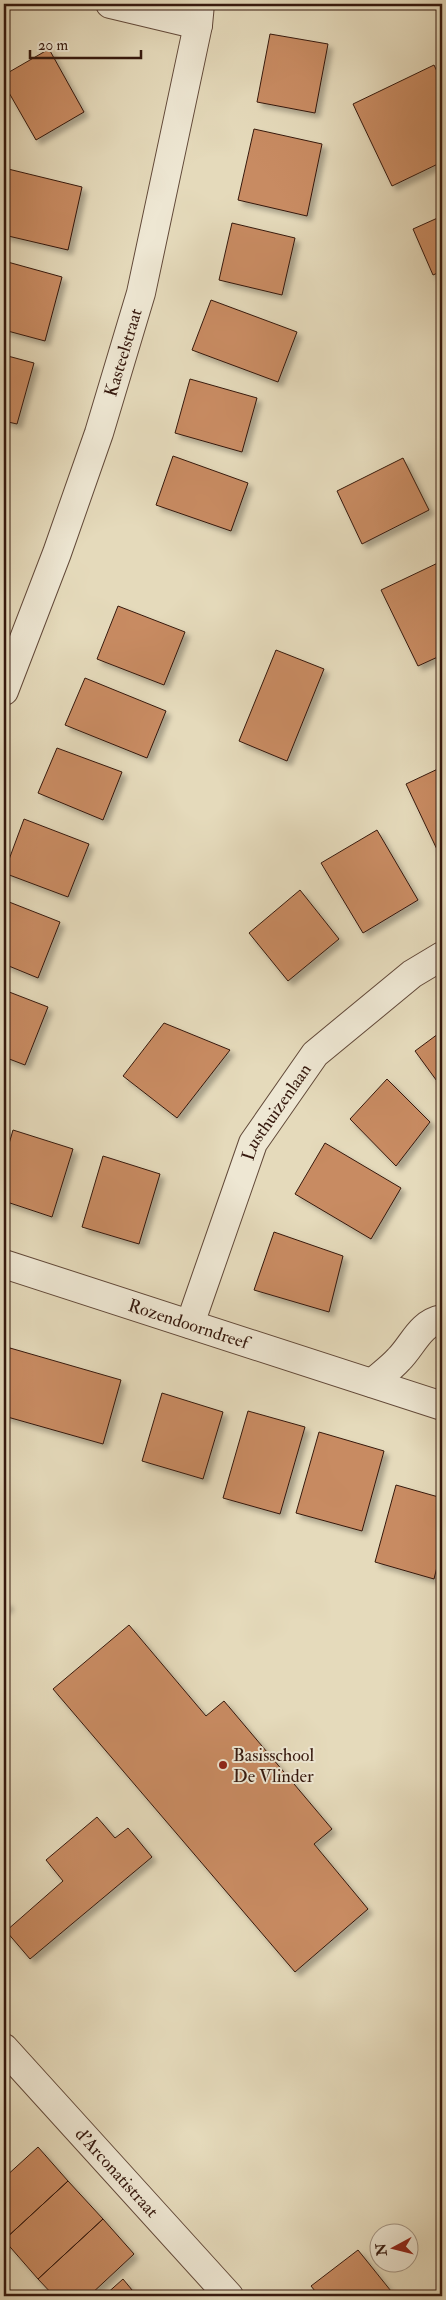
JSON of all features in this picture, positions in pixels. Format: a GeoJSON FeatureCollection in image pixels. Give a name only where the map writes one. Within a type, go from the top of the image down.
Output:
{"type":"FeatureCollection","features":[{"type":"Feature","properties":{"kind":"street"},"geometry":{"type":"LineString","coordinates":[[110,4],[199,14]]}},
{"type":"Feature","properties":{"kind":"street","name":"Kasteelstraat"},"geometry":{"type":"LineString","coordinates":[[6,679],[57,553],[99,433],[141,293],[199,14]]}},
{"type":"Feature","properties":{"kind":"street","name":"Lusthuizenlaan"},"geometry":{"type":"LineString","coordinates":[[190,1324],[253,1143],[315,1054],[412,974],[442,956]]}},
{"type":"Feature","properties":{"kind":"street","name":"Rozendoorndreef"},"geometry":{"type":"LineString","coordinates":[[4,1264],[442,1406]]}},
{"type":"Feature","properties":{"kind":"street"},"geometry":{"type":"LineString","coordinates":[[372,1383],[400,1358],[416,1336],[436,1320],[442,1319]]}},
{"type":"Feature","properties":{"kind":"street","name":"d'Arconatistraat"},"geometry":{"type":"LineString","coordinates":[[4,2048],[229,2296]]}},
{"type":"Feature","properties":{"kind":"building"},"geometry":{"type":"Polygon","coordinates":[[[270,34],[328,44],[315,113],[257,102],[270,34]]]}},
{"type":"Feature","properties":{"kind":"building"},"geometry":{"type":"Polygon","coordinates":[[[49,49],[84,112],[36,140],[4,84],[4,75],[49,49]]]}},
{"type":"Feature","properties":{"kind":"building"},"geometry":{"type":"Polygon","coordinates":[[[434,65],[442,82],[442,162],[392,186],[353,104],[434,65]]]}},
{"type":"Feature","properties":{"kind":"building"},"geometry":{"type":"Polygon","coordinates":[[[254,129],[322,144],[307,216],[238,200],[254,129]]]}},
{"type":"Feature","properties":{"kind":"building"},"geometry":{"type":"Polygon","coordinates":[[[4,168],[82,187],[68,250],[4,235],[4,168]]]}},
{"type":"Feature","properties":{"kind":"building"},"geometry":{"type":"Polygon","coordinates":[[[442,216],[442,271],[433,275],[413,229],[442,216]]]}},
{"type":"Feature","properties":{"kind":"building"},"geometry":{"type":"Polygon","coordinates":[[[232,223],[295,238],[282,295],[219,280],[232,223]]]}},
{"type":"Feature","properties":{"kind":"building"},"geometry":{"type":"Polygon","coordinates":[[[4,261],[62,277],[45,341],[4,330],[4,261]]]}},
{"type":"Feature","properties":{"kind":"building"},"geometry":{"type":"Polygon","coordinates":[[[211,300],[297,332],[278,382],[192,350],[211,300]]]}},
{"type":"Feature","properties":{"kind":"building"},"geometry":{"type":"Polygon","coordinates":[[[4,355],[34,363],[17,424],[4,421],[4,355]]]}},
{"type":"Feature","properties":{"kind":"building"},"geometry":{"type":"Polygon","coordinates":[[[190,379],[257,398],[242,452],[175,433],[190,379]]]}},
{"type":"Feature","properties":{"kind":"building"},"geometry":{"type":"Polygon","coordinates":[[[173,456],[248,483],[231,531],[156,505],[173,456]]]}},
{"type":"Feature","properties":{"kind":"building"},"geometry":{"type":"Polygon","coordinates":[[[403,458],[429,510],[362,544],[337,491],[403,458]]]}},
{"type":"Feature","properties":{"kind":"building"},"geometry":{"type":"Polygon","coordinates":[[[442,561],[442,655],[418,666],[381,590],[442,561]]]}},
{"type":"Feature","properties":{"kind":"building"},"geometry":{"type":"Polygon","coordinates":[[[118,606],[185,632],[164,685],[97,659],[118,606]]]}},
{"type":"Feature","properties":{"kind":"building"},"geometry":{"type":"Polygon","coordinates":[[[276,650],[324,669],[287,761],[239,741],[276,650]]]}},
{"type":"Feature","properties":{"kind":"building"},"geometry":{"type":"Polygon","coordinates":[[[85,678],[166,711],[147,758],[65,725],[85,678]]]}},
{"type":"Feature","properties":{"kind":"building"},"geometry":{"type":"Polygon","coordinates":[[[57,748],[122,772],[103,820],[38,793],[57,748]]]}},
{"type":"Feature","properties":{"kind":"building"},"geometry":{"type":"Polygon","coordinates":[[[442,767],[442,860],[406,784],[442,767]]]}},
{"type":"Feature","properties":{"kind":"building"},"geometry":{"type":"Polygon","coordinates":[[[24,819],[89,844],[68,897],[4,873],[24,819]]]}},
{"type":"Feature","properties":{"kind":"building"},"geometry":{"type":"Polygon","coordinates":[[[377,830],[418,900],[363,933],[321,863],[377,830]]]}},
{"type":"Feature","properties":{"kind":"building"},"geometry":{"type":"Polygon","coordinates":[[[300,890],[339,939],[288,981],[249,933],[300,890]]]}},
{"type":"Feature","properties":{"kind":"building"},"geometry":{"type":"Polygon","coordinates":[[[4,900],[60,922],[38,978],[4,964],[4,900]]]}},
{"type":"Feature","properties":{"kind":"building"},"geometry":{"type":"Polygon","coordinates":[[[4,990],[48,1007],[25,1065],[4,1057],[4,990]]]}},
{"type":"Feature","properties":{"kind":"building"},"geometry":{"type":"Polygon","coordinates":[[[164,1023],[230,1050],[177,1118],[123,1076],[164,1023]]]}},
{"type":"Feature","properties":{"kind":"building"},"geometry":{"type":"Polygon","coordinates":[[[442,1031],[442,1088],[415,1051],[442,1031]]]}},
{"type":"Feature","properties":{"kind":"building"},"geometry":{"type":"Polygon","coordinates":[[[387,1079],[430,1122],[396,1166],[350,1119],[387,1079]]]}},
{"type":"Feature","properties":{"kind":"building"},"geometry":{"type":"Polygon","coordinates":[[[13,1130],[73,1149],[52,1217],[4,1201],[4,1161],[13,1130]]]}},
{"type":"Feature","properties":{"kind":"building"},"geometry":{"type":"Polygon","coordinates":[[[325,1143],[401,1188],[371,1239],[295,1194],[325,1143]]]}},
{"type":"Feature","properties":{"kind":"building"},"geometry":{"type":"Polygon","coordinates":[[[103,1156],[160,1174],[139,1244],[82,1227],[103,1156]]]}},
{"type":"Feature","properties":{"kind":"building"},"geometry":{"type":"Polygon","coordinates":[[[274,1232],[343,1256],[329,1312],[254,1290],[274,1232]]]}},
{"type":"Feature","properties":{"kind":"building"},"geometry":{"type":"Polygon","coordinates":[[[10,1348],[121,1380],[103,1444],[4,1416],[4,1368],[10,1348]]]}},
{"type":"Feature","properties":{"kind":"building"},"geometry":{"type":"Polygon","coordinates":[[[162,1393],[223,1412],[203,1479],[142,1461],[162,1393]]]}},
{"type":"Feature","properties":{"kind":"building"},"geometry":{"type":"Polygon","coordinates":[[[248,1411],[305,1427],[280,1514],[223,1498],[248,1411]]]}},
{"type":"Feature","properties":{"kind":"building"},"geometry":{"type":"Polygon","coordinates":[[[319,1432],[384,1451],[362,1531],[296,1513],[319,1432]]]}},
{"type":"Feature","properties":{"kind":"building"},"geometry":{"type":"Polygon","coordinates":[[[396,1485],[442,1498],[442,1547],[434,1579],[375,1562],[396,1485]]]}},
{"type":"Feature","properties":{"kind":"building"},"geometry":{"type":"Polygon","coordinates":[[[4,1600],[9,1605],[4,1611],[4,1600]]]}},
{"type":"Feature","properties":{"kind":"building"},"geometry":{"type":"Polygon","coordinates":[[[129,1625],[206,1716],[224,1701],[332,1829],[314,1844],[368,1909],[295,1972],[53,1689],[129,1625]]]}},
{"type":"Feature","properties":{"kind":"building"},"geometry":{"type":"Polygon","coordinates":[[[97,1817],[115,1838],[128,1828],[152,1857],[30,1959],[6,1931],[63,1881],[46,1860],[97,1817]]]}},
{"type":"Feature","properties":{"kind":"building"},"geometry":{"type":"Polygon","coordinates":[[[38,2147],[68,2181],[4,2240],[4,2178],[38,2147]]]}},
{"type":"Feature","properties":{"kind":"building"},"geometry":{"type":"Polygon","coordinates":[[[68,2181],[103,2219],[38,2279],[4,2240],[68,2181]]]}},
{"type":"Feature","properties":{"kind":"building"},"geometry":{"type":"Polygon","coordinates":[[[103,2219],[134,2254],[89,2296],[54,2296],[38,2279],[103,2219]]]}},
{"type":"Feature","properties":{"kind":"building"},"geometry":{"type":"Polygon","coordinates":[[[358,2250],[368,2262],[368,2272],[376,2272],[395,2296],[319,2296],[311,2286],[358,2250]]]}},
{"type":"Feature","properties":{"kind":"building"},"geometry":{"type":"Polygon","coordinates":[[[123,2279],[137,2296],[104,2296],[123,2279]]]}},
{"type":"Feature","properties":{"kind":"place","name":"Basisschool De Vlinder"},"geometry":{"type":"Point","coordinates":[223,1765]}}]}
